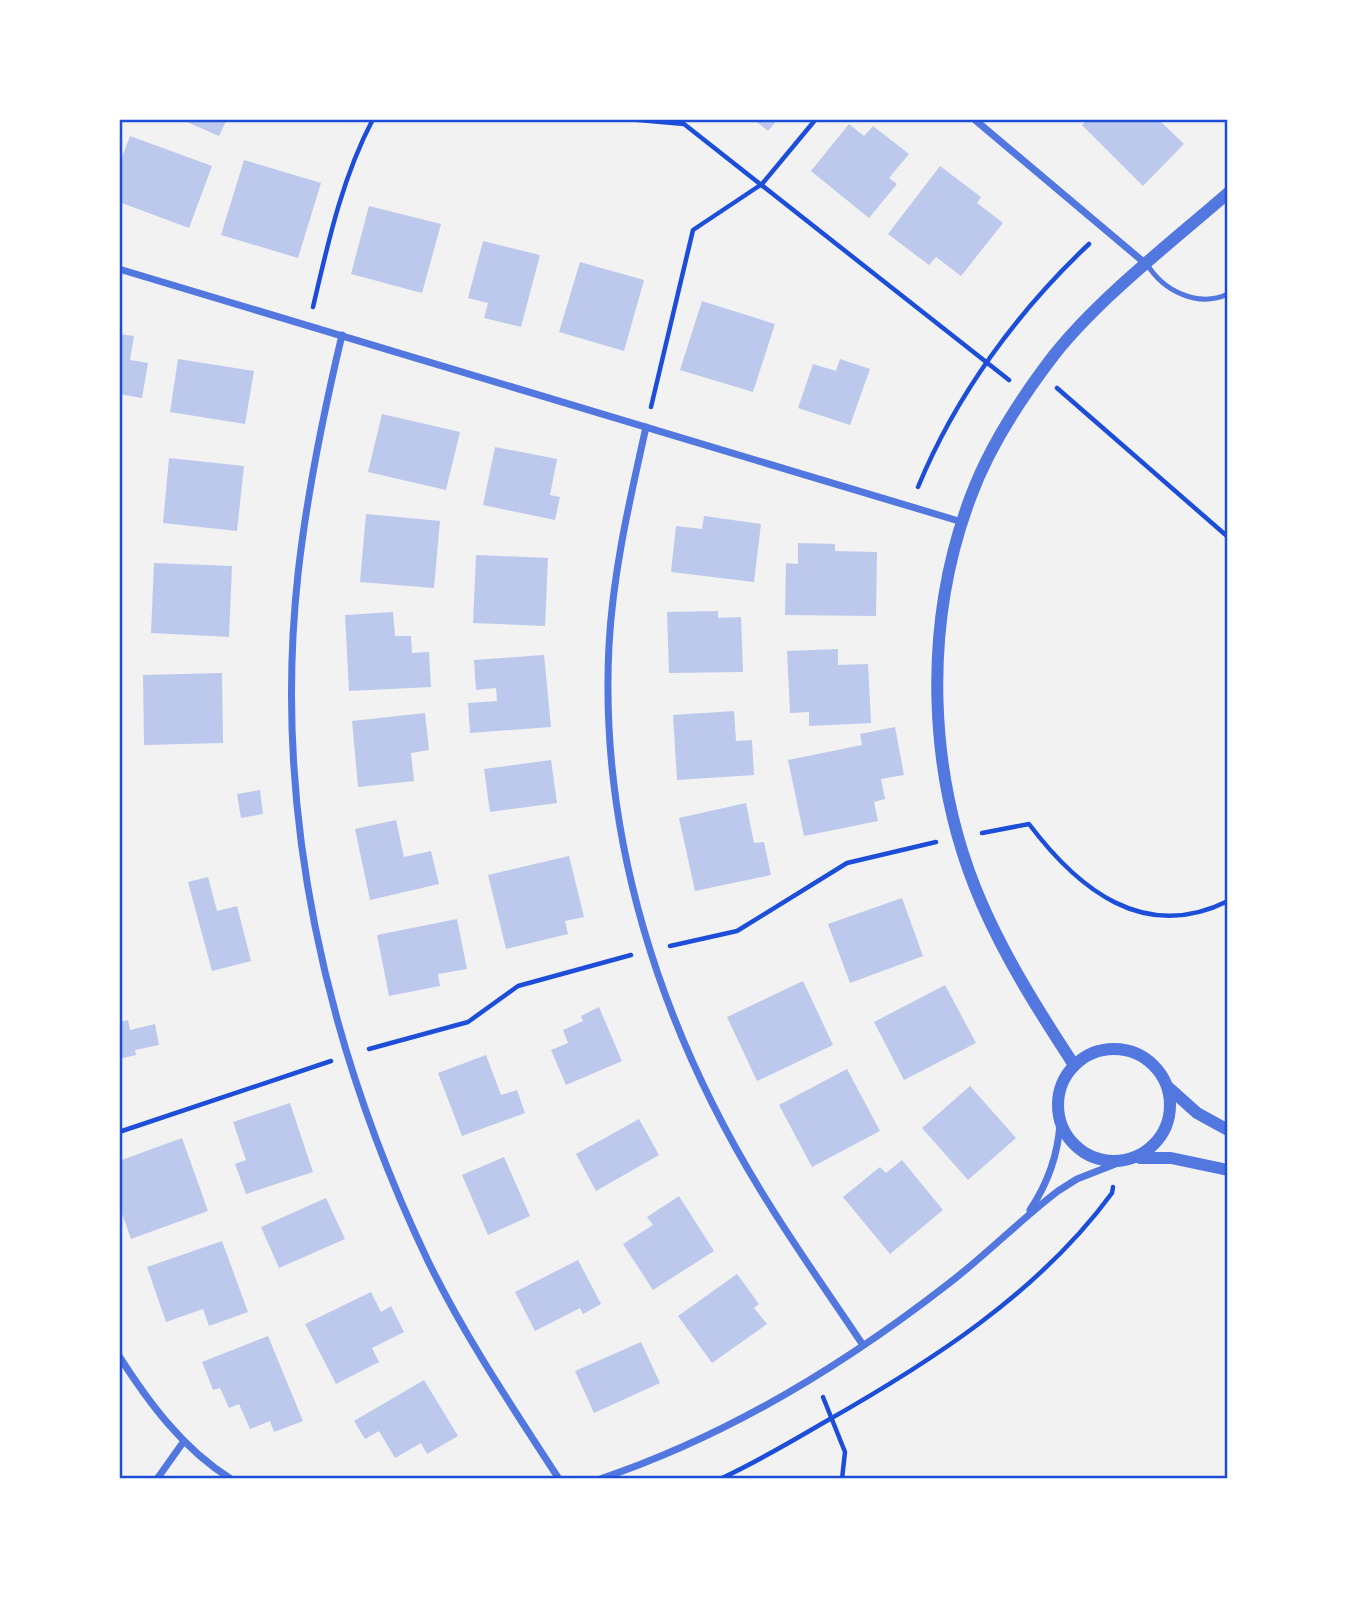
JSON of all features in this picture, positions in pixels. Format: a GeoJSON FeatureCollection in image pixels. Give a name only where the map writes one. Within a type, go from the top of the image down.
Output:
{"type":"FeatureCollection","features":[{"type":"Feature","properties":{"kind":"street"},"geometry":{"type":"LineString","coordinates":[[974,119],[1147,264]]}},
{"type":"Feature","properties":{"kind":"street"},"geometry":{"type":"LineString","coordinates":[[1074,1065],[1022,984],[982,903],[959,837],[939,736],[937,653],[947,573],[971,495],[1007,421],[1056,353],[1147,264],[1228,193]]}},
{"type":"Feature","properties":{"kind":"street"},"geometry":{"type":"LineString","coordinates":[[119,269],[962,522]]}},
{"type":"Feature","properties":{"kind":"street"},"geometry":{"type":"LineString","coordinates":[[342,335],[313,458],[297,576],[291,692],[296,808],[312,923],[346,1055],[379,1151],[429,1264],[492,1375],[559,1479]]}},
{"type":"Feature","properties":{"kind":"street"},"geometry":{"type":"LineString","coordinates":[[646,427],[621,540],[609,645],[609,734],[622,843],[649,951],[676,1026],[715,1111],[761,1191],[863,1345]]}},
{"type":"Feature","properties":{"kind":"street"},"geometry":{"type":"LineString","coordinates":[[1022,1221],[1048,1178],[1058,1147],[1058,1096],[1074,1065],[1096,1051],[1114,1048],[1132,1051],[1154,1065],[1168,1087],[1196,1112],[1228,1130]]}},
{"type":"Feature","properties":{"kind":"street"},"geometry":{"type":"LineString","coordinates":[[600,1479],[713,1431],[815,1375],[863,1345],[950,1283],[1068,1185],[1148,1151],[1164,1131],[1171,1105],[1168,1087]]}},
{"type":"Feature","properties":{"kind":"street"},"geometry":{"type":"LineString","coordinates":[[1060,1123],[1068,1138],[1088,1155],[1105,1161],[1171,1158],[1228,1170]]}},
{"type":"Feature","properties":{"kind":"street"},"geometry":{"type":"LineString","coordinates":[[119,1356],[141,1391],[184,1441],[231,1479]]}},
{"type":"Feature","properties":{"kind":"street"},"geometry":{"type":"LineString","coordinates":[[157,1479],[184,1441]]}},
{"type":"Feature","properties":{"kind":"lane"},"geometry":{"type":"LineString","coordinates":[[1147,264],[1168,286],[1187,297],[1209,300],[1228,294]]}},
{"type":"Feature","properties":{"kind":"path"},"geometry":{"type":"LineString","coordinates":[[308,326],[335,211],[373,119]]}},
{"type":"Feature","properties":{"kind":"path"},"geometry":{"type":"LineString","coordinates":[[627,119],[684,124],[1027,394]]}},
{"type":"Feature","properties":{"kind":"path"},"geometry":{"type":"LineString","coordinates":[[646,427],[693,230],[761,184],[816,119]]}},
{"type":"Feature","properties":{"kind":"path"},"geometry":{"type":"LineString","coordinates":[[910,506],[952,416],[987,362],[1030,307],[1105,229]]}},
{"type":"Feature","properties":{"kind":"path"},"geometry":{"type":"LineString","coordinates":[[1041,374],[1228,537]]}},
{"type":"Feature","properties":{"kind":"path"},"geometry":{"type":"LineString","coordinates":[[119,1132],[346,1055],[468,1022],[518,986],[737,931],[847,863],[959,837],[1029,824],[1048,850],[1080,881],[1114,903],[1138,912],[1164,916],[1191,913],[1228,901]]}},
{"type":"Feature","properties":{"kind":"path"},"geometry":{"type":"LineString","coordinates":[[720,1479],[899,1379],[982,1322],[1084,1231],[1112,1193],[1124,1161]]}},
{"type":"Feature","properties":{"kind":"path"},"geometry":{"type":"LineString","coordinates":[[815,1375],[845,1452],[842,1479]]}},
{"type":"Feature","properties":{"kind":"building"},"geometry":{"type":"Polygon","coordinates":[[[180,119],[227,119],[219,136],[180,119]]]}},
{"type":"Feature","properties":{"kind":"building"},"geometry":{"type":"Polygon","coordinates":[[[753,119],[778,119],[768,131],[753,119]]]}},
{"type":"Feature","properties":{"kind":"building"},"geometry":{"type":"Polygon","coordinates":[[[1088,119],[1158,119],[1184,144],[1143,186],[1082,125],[1088,119]]]}},
{"type":"Feature","properties":{"kind":"building"},"geometry":{"type":"Polygon","coordinates":[[[849,124],[864,136],[873,126],[909,154],[889,178],[897,184],[869,218],[811,171],[849,124]]]}},
{"type":"Feature","properties":{"kind":"building"},"geometry":{"type":"Polygon","coordinates":[[[130,136],[212,166],[189,228],[119,202],[119,165],[130,136]]]}},
{"type":"Feature","properties":{"kind":"building"},"geometry":{"type":"Polygon","coordinates":[[[244,160],[321,183],[298,258],[221,235],[244,160]]]}},
{"type":"Feature","properties":{"kind":"building"},"geometry":{"type":"Polygon","coordinates":[[[940,166],[981,197],[977,203],[1003,223],[961,276],[936,257],[929,265],[888,234],[940,166]]]}},
{"type":"Feature","properties":{"kind":"building"},"geometry":{"type":"Polygon","coordinates":[[[369,206],[441,224],[422,293],[351,274],[369,206]]]}},
{"type":"Feature","properties":{"kind":"building"},"geometry":{"type":"Polygon","coordinates":[[[483,241],[540,255],[521,327],[484,318],[488,303],[468,298],[483,241]]]}},
{"type":"Feature","properties":{"kind":"building"},"geometry":{"type":"Polygon","coordinates":[[[580,262],[644,280],[624,351],[559,332],[580,262]]]}},
{"type":"Feature","properties":{"kind":"building"},"geometry":{"type":"Polygon","coordinates":[[[702,301],[775,324],[753,392],[680,370],[702,301]]]}},
{"type":"Feature","properties":{"kind":"building"},"geometry":{"type":"Polygon","coordinates":[[[119,334],[134,336],[130,360],[148,363],[142,398],[119,394],[119,334]]]}},
{"type":"Feature","properties":{"kind":"building"},"geometry":{"type":"Polygon","coordinates":[[[178,359],[254,371],[245,424],[170,412],[178,359]]]}},
{"type":"Feature","properties":{"kind":"building"},"geometry":{"type":"Polygon","coordinates":[[[840,359],[870,369],[850,425],[798,408],[813,364],[836,371],[840,359]]]}},
{"type":"Feature","properties":{"kind":"building"},"geometry":{"type":"Polygon","coordinates":[[[382,414],[460,432],[446,490],[368,472],[382,414]]]}},
{"type":"Feature","properties":{"kind":"building"},"geometry":{"type":"Polygon","coordinates":[[[495,447],[557,459],[550,495],[560,497],[555,520],[483,505],[495,447]]]}},
{"type":"Feature","properties":{"kind":"building"},"geometry":{"type":"Polygon","coordinates":[[[169,458],[244,466],[237,531],[163,523],[169,458]]]}},
{"type":"Feature","properties":{"kind":"building"},"geometry":{"type":"Polygon","coordinates":[[[366,514],[440,521],[434,588],[360,582],[366,514]]]}},
{"type":"Feature","properties":{"kind":"building"},"geometry":{"type":"Polygon","coordinates":[[[704,516],[761,524],[754,582],[671,572],[676,526],[702,529],[704,516]]]}},
{"type":"Feature","properties":{"kind":"building"},"geometry":{"type":"Polygon","coordinates":[[[798,543],[835,544],[835,551],[877,552],[876,616],[785,615],[786,563],[798,564],[798,543]]]}},
{"type":"Feature","properties":{"kind":"building"},"geometry":{"type":"Polygon","coordinates":[[[476,555],[548,558],[545,626],[473,623],[476,555]]]}},
{"type":"Feature","properties":{"kind":"building"},"geometry":{"type":"Polygon","coordinates":[[[154,563],[232,566],[229,637],[151,633],[154,563]]]}},
{"type":"Feature","properties":{"kind":"building"},"geometry":{"type":"Polygon","coordinates":[[[718,611],[718,618],[741,617],[743,672],[669,673],[667,612],[718,611]]]}},
{"type":"Feature","properties":{"kind":"building"},"geometry":{"type":"Polygon","coordinates":[[[393,612],[395,636],[411,636],[412,653],[429,652],[431,687],[349,691],[345,615],[393,612]]]}},
{"type":"Feature","properties":{"kind":"building"},"geometry":{"type":"Polygon","coordinates":[[[838,649],[838,665],[868,664],[871,723],[809,726],[809,712],[790,713],[787,651],[838,649]]]}},
{"type":"Feature","properties":{"kind":"building"},"geometry":{"type":"Polygon","coordinates":[[[544,655],[551,727],[470,733],[468,703],[497,701],[496,688],[476,690],[474,660],[544,655]]]}},
{"type":"Feature","properties":{"kind":"building"},"geometry":{"type":"Polygon","coordinates":[[[222,673],[223,743],[144,745],[143,675],[222,673]]]}},
{"type":"Feature","properties":{"kind":"building"},"geometry":{"type":"Polygon","coordinates":[[[734,711],[736,741],[752,740],[754,775],[677,780],[673,715],[734,711]]]}},
{"type":"Feature","properties":{"kind":"building"},"geometry":{"type":"Polygon","coordinates":[[[425,713],[429,750],[411,753],[414,781],[358,787],[352,721],[425,713]]]}},
{"type":"Feature","properties":{"kind":"building"},"geometry":{"type":"Polygon","coordinates":[[[895,727],[904,775],[881,779],[885,799],[874,802],[878,821],[804,836],[788,760],[862,745],[860,734],[895,727]]]}},
{"type":"Feature","properties":{"kind":"building"},"geometry":{"type":"Polygon","coordinates":[[[551,760],[557,803],[490,812],[484,769],[551,760]]]}},
{"type":"Feature","properties":{"kind":"building"},"geometry":{"type":"Polygon","coordinates":[[[260,790],[263,814],[241,818],[237,794],[260,790]]]}},
{"type":"Feature","properties":{"kind":"building"},"geometry":{"type":"Polygon","coordinates":[[[746,803],[754,843],[764,842],[771,875],[695,891],[679,818],[746,803]]]}},
{"type":"Feature","properties":{"kind":"building"},"geometry":{"type":"Polygon","coordinates":[[[396,820],[404,857],[431,851],[439,884],[370,900],[355,829],[396,820]]]}},
{"type":"Feature","properties":{"kind":"building"},"geometry":{"type":"Polygon","coordinates":[[[569,856],[584,917],[565,921],[568,934],[506,949],[488,875],[569,856]]]}},
{"type":"Feature","properties":{"kind":"building"},"geometry":{"type":"Polygon","coordinates":[[[208,877],[217,911],[237,906],[251,961],[212,971],[188,882],[208,877]]]}},
{"type":"Feature","properties":{"kind":"building"},"geometry":{"type":"Polygon","coordinates":[[[902,898],[923,956],[850,983],[828,924],[902,898]]]}},
{"type":"Feature","properties":{"kind":"building"},"geometry":{"type":"Polygon","coordinates":[[[457,919],[467,969],[438,974],[440,986],[389,996],[377,935],[457,919]]]}},
{"type":"Feature","properties":{"kind":"building"},"geometry":{"type":"Polygon","coordinates":[[[803,981],[833,1045],[757,1081],[727,1017],[803,981]]]}},
{"type":"Feature","properties":{"kind":"building"},"geometry":{"type":"Polygon","coordinates":[[[945,985],[976,1043],[904,1080],[874,1022],[945,985]]]}},
{"type":"Feature","properties":{"kind":"building"},"geometry":{"type":"Polygon","coordinates":[[[599,1007],[622,1061],[566,1085],[551,1050],[568,1043],[563,1030],[583,1021],[581,1016],[599,1007]]]}},
{"type":"Feature","properties":{"kind":"building"},"geometry":{"type":"Polygon","coordinates":[[[128,1020],[130,1030],[155,1024],[159,1045],[135,1050],[136,1055],[119,1059],[119,1022],[128,1020]]]}},
{"type":"Feature","properties":{"kind":"building"},"geometry":{"type":"Polygon","coordinates":[[[486,1055],[501,1095],[517,1090],[525,1113],[462,1136],[438,1073],[486,1055]]]}},
{"type":"Feature","properties":{"kind":"building"},"geometry":{"type":"Polygon","coordinates":[[[847,1069],[880,1131],[812,1167],[779,1105],[847,1069]]]}},
{"type":"Feature","properties":{"kind":"building"},"geometry":{"type":"Polygon","coordinates":[[[970,1086],[1016,1138],[968,1180],[922,1128],[970,1086]]]}},
{"type":"Feature","properties":{"kind":"building"},"geometry":{"type":"Polygon","coordinates":[[[290,1103],[313,1172],[246,1194],[235,1164],[246,1160],[233,1122],[290,1103]]]}},
{"type":"Feature","properties":{"kind":"building"},"geometry":{"type":"Polygon","coordinates":[[[639,1119],[659,1155],[596,1191],[576,1154],[639,1119]]]}},
{"type":"Feature","properties":{"kind":"building"},"geometry":{"type":"Polygon","coordinates":[[[182,1138],[208,1211],[131,1239],[119,1205],[119,1161],[182,1138]]]}},
{"type":"Feature","properties":{"kind":"building"},"geometry":{"type":"Polygon","coordinates":[[[504,1157],[530,1216],[488,1235],[462,1175],[504,1157]]]}},
{"type":"Feature","properties":{"kind":"building"},"geometry":{"type":"Polygon","coordinates":[[[902,1160],[943,1210],[890,1254],[843,1197],[880,1167],[886,1173],[902,1160]]]}},
{"type":"Feature","properties":{"kind":"building"},"geometry":{"type":"Polygon","coordinates":[[[679,1196],[714,1251],[653,1290],[623,1244],[653,1225],[647,1217],[679,1196]]]}},
{"type":"Feature","properties":{"kind":"building"},"geometry":{"type":"Polygon","coordinates":[[[326,1198],[345,1239],[279,1268],[261,1227],[326,1198]]]}},
{"type":"Feature","properties":{"kind":"building"},"geometry":{"type":"Polygon","coordinates":[[[222,1241],[248,1312],[209,1326],[203,1309],[166,1322],[147,1267],[222,1241]]]}},
{"type":"Feature","properties":{"kind":"building"},"geometry":{"type":"Polygon","coordinates":[[[578,1260],[601,1304],[583,1314],[580,1308],[535,1331],[515,1292],[578,1260]]]}},
{"type":"Feature","properties":{"kind":"building"},"geometry":{"type":"Polygon","coordinates":[[[737,1274],[759,1304],[754,1308],[767,1324],[712,1363],[678,1316],[737,1274]]]}},
{"type":"Feature","properties":{"kind":"building"},"geometry":{"type":"Polygon","coordinates":[[[371,1292],[381,1312],[391,1306],[404,1332],[372,1348],[379,1362],[336,1384],[305,1324],[371,1292]]]}},
{"type":"Feature","properties":{"kind":"building"},"geometry":{"type":"Polygon","coordinates":[[[268,1336],[303,1421],[274,1432],[270,1421],[250,1429],[239,1404],[229,1408],[220,1388],[213,1390],[202,1362],[268,1336]]]}},
{"type":"Feature","properties":{"kind":"building"},"geometry":{"type":"Polygon","coordinates":[[[641,1342],[660,1383],[594,1413],[575,1371],[641,1342]]]}},
{"type":"Feature","properties":{"kind":"building"},"geometry":{"type":"Polygon","coordinates":[[[424,1380],[458,1436],[427,1454],[421,1443],[395,1458],[379,1431],[365,1439],[354,1421],[424,1380]]]}}]}
